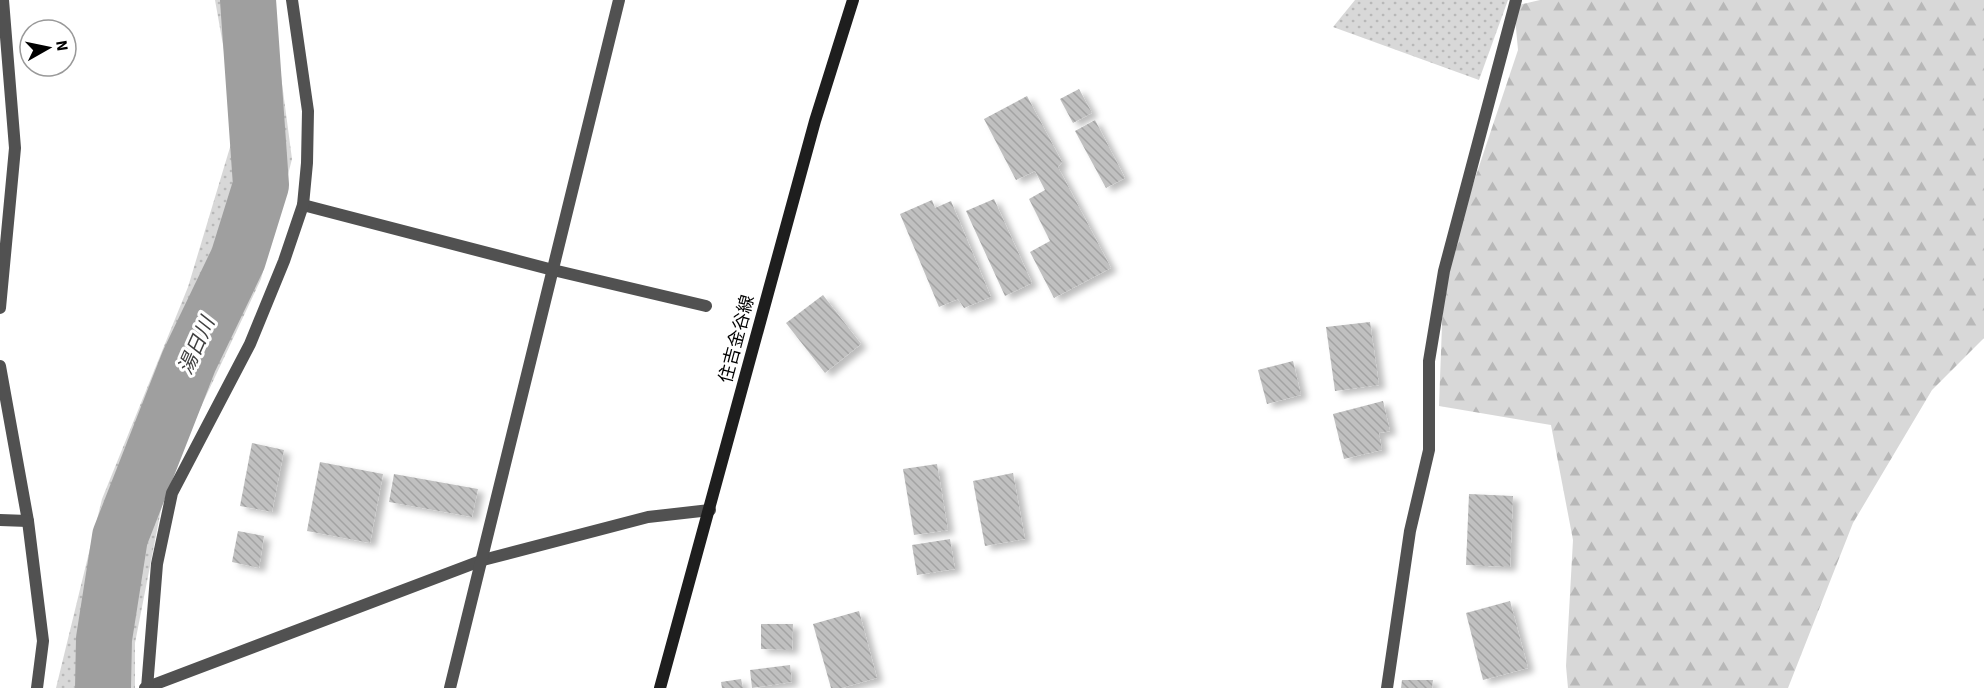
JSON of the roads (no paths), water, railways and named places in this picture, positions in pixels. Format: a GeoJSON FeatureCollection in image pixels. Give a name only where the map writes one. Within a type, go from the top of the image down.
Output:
{"type":"FeatureCollection","features":[{"type":"Feature","properties":{"kind":"main road","name":"住吉金谷線"},"geometry":{"type":"LineString","coordinates":[[660,688],[815,121],[853,0]]}},
{"type":"Feature","properties":{"kind":"street"},"geometry":{"type":"LineString","coordinates":[[0,308],[15,148],[3,0]]}},
{"type":"Feature","properties":{"kind":"street"},"geometry":{"type":"LineString","coordinates":[[292,0],[308,111],[308,163],[303,205],[284,261],[250,344],[172,493],[157,564],[146,688],[483,560],[648,518],[710,510]]}},
{"type":"Feature","properties":{"kind":"street"},"geometry":{"type":"LineString","coordinates":[[450,688],[619,0]]}},
{"type":"Feature","properties":{"kind":"street"},"geometry":{"type":"LineString","coordinates":[[1387,688],[1410,531],[1429,450],[1429,361],[1444,271],[1516,0]]}},
{"type":"Feature","properties":{"kind":"street"},"geometry":{"type":"LineString","coordinates":[[303,205],[553,270],[706,306]]}},
{"type":"Feature","properties":{"kind":"street"},"geometry":{"type":"LineString","coordinates":[[0,366],[28,521],[43,641],[38,688]]}},
{"type":"Feature","properties":{"kind":"street"},"geometry":{"type":"LineString","coordinates":[[0,520],[28,521]]}},
{"type":"Feature","properties":{"kind":"waterway","name":"湯日川"},"geometry":{"type":"LineString","coordinates":[[103,688],[104,639],[120,537],[189,361],[238,259],[261,185],[248,0]]}}]}
